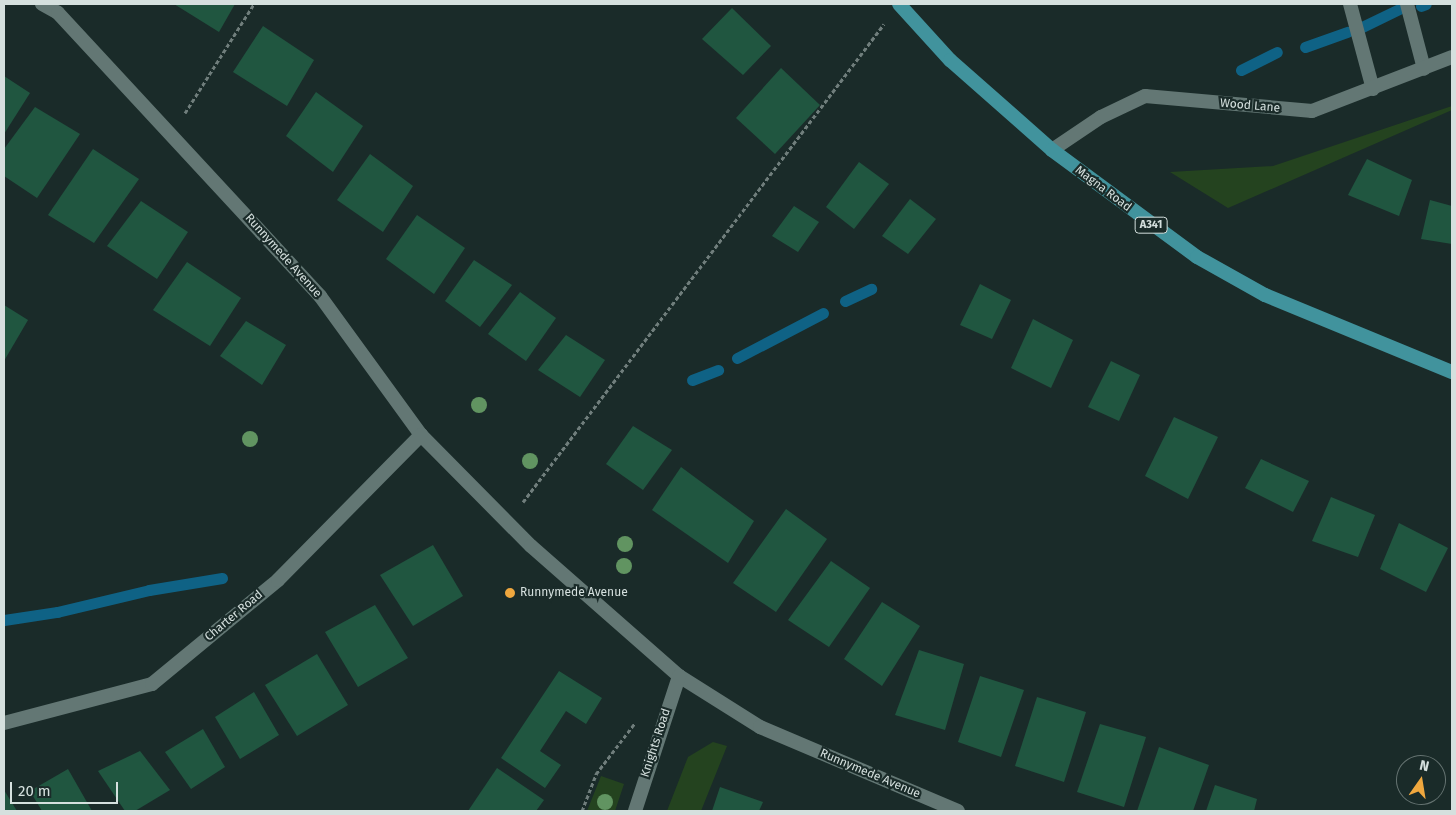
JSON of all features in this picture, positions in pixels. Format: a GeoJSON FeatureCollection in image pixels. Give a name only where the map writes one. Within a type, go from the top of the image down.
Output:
{"type":"FeatureCollection","features":[{"type":"Feature","properties":{"kind":"main road","name":"Magna Road"},"geometry":{"type":"LineString","coordinates":[[900,4],[950,60],[1052,150],[1196,257],[1266,295],[1452,372]]}},
{"type":"Feature","properties":{"kind":"street","name":"Runnymede Avenue"},"geometry":{"type":"LineString","coordinates":[[42,4],[58,13],[320,296],[421,435],[507,522],[679,676],[760,727],[958,811]]}},
{"type":"Feature","properties":{"kind":"street"},"geometry":{"type":"LineString","coordinates":[[1350,4],[1373,89]]}},
{"type":"Feature","properties":{"kind":"street"},"geometry":{"type":"LineString","coordinates":[[1407,4],[1424,69]]}},
{"type":"Feature","properties":{"kind":"street","name":"Wood Lane"},"geometry":{"type":"LineString","coordinates":[[1052,150],[1102,117],[1146,96],[1312,111],[1452,57]]}},
{"type":"Feature","properties":{"kind":"street","name":"Charter Road"},"geometry":{"type":"LineString","coordinates":[[4,723],[152,684],[278,580],[421,435]]}},
{"type":"Feature","properties":{"kind":"street","name":"Knights Road"},"geometry":{"type":"LineString","coordinates":[[635,811],[665,713],[679,676]]}},
{"type":"Feature","properties":{"kind":"path"},"geometry":{"type":"LineString","coordinates":[[171,134],[254,4]]}},
{"type":"Feature","properties":{"kind":"path"},"geometry":{"type":"LineString","coordinates":[[507,522],[900,4]]}},
{"type":"Feature","properties":{"kind":"path"},"geometry":{"type":"LineString","coordinates":[[582,811],[596,774],[645,710],[665,713]]}},
{"type":"Feature","properties":{"kind":"green space"},"geometry":{"type":"Polygon","coordinates":[[[1452,106],[1452,110],[1228,208],[1170,172],[1273,166],[1452,106]]]}},
{"type":"Feature","properties":{"kind":"green space"},"geometry":{"type":"Polygon","coordinates":[[[713,742],[727,746],[701,811],[667,811],[688,757],[713,742]]]}},
{"type":"Feature","properties":{"kind":"green space"},"geometry":{"type":"Polygon","coordinates":[[[601,776],[624,784],[615,811],[587,811],[601,776]]]}},
{"type":"Feature","properties":{"kind":"building"},"geometry":{"type":"Polygon","coordinates":[[[174,4],[235,4],[219,32],[174,4]]]}},
{"type":"Feature","properties":{"kind":"building"},"geometry":{"type":"Polygon","coordinates":[[[732,8],[771,46],[743,75],[702,39],[732,8]]]}},
{"type":"Feature","properties":{"kind":"building"},"geometry":{"type":"Polygon","coordinates":[[[263,26],[314,60],[287,106],[233,72],[263,26]]]}},
{"type":"Feature","properties":{"kind":"building"},"geometry":{"type":"Polygon","coordinates":[[[781,68],[820,105],[775,154],[736,118],[781,68]]]}},
{"type":"Feature","properties":{"kind":"building"},"geometry":{"type":"Polygon","coordinates":[[[4,76],[30,93],[4,134],[4,76]]]}},
{"type":"Feature","properties":{"kind":"building"},"geometry":{"type":"Polygon","coordinates":[[[316,92],[363,126],[333,172],[286,136],[316,92]]]}},
{"type":"Feature","properties":{"kind":"building"},"geometry":{"type":"Polygon","coordinates":[[[35,107],[80,134],[37,198],[4,176],[4,149],[35,107]]]}},
{"type":"Feature","properties":{"kind":"building"},"geometry":{"type":"Polygon","coordinates":[[[93,149],[139,179],[94,243],[48,215],[93,149]]]}},
{"type":"Feature","properties":{"kind":"building"},"geometry":{"type":"Polygon","coordinates":[[[370,154],[413,186],[383,232],[337,200],[370,154]]]}},
{"type":"Feature","properties":{"kind":"building"},"geometry":{"type":"Polygon","coordinates":[[[1367,159],[1412,180],[1399,216],[1348,195],[1367,159]]]}},
{"type":"Feature","properties":{"kind":"building"},"geometry":{"type":"Polygon","coordinates":[[[859,162],[889,184],[854,229],[826,207],[859,162]]]}},
{"type":"Feature","properties":{"kind":"building"},"geometry":{"type":"Polygon","coordinates":[[[910,199],[936,219],[908,254],[882,236],[910,199]]]}},
{"type":"Feature","properties":{"kind":"building"},"geometry":{"type":"Polygon","coordinates":[[[1430,200],[1452,206],[1452,244],[1421,239],[1430,200]]]}},
{"type":"Feature","properties":{"kind":"building"},"geometry":{"type":"Polygon","coordinates":[[[141,201],[188,232],[157,279],[107,246],[141,201]]]}},
{"type":"Feature","properties":{"kind":"building"},"geometry":{"type":"Polygon","coordinates":[[[794,206],[819,222],[798,252],[772,236],[794,206]]]}},
{"type":"Feature","properties":{"kind":"building"},"geometry":{"type":"Polygon","coordinates":[[[417,215],[465,248],[434,294],[386,259],[417,215]]]}},
{"type":"Feature","properties":{"kind":"building"},"geometry":{"type":"Polygon","coordinates":[[[474,260],[512,285],[480,327],[445,301],[474,260]]]}},
{"type":"Feature","properties":{"kind":"building"},"geometry":{"type":"Polygon","coordinates":[[[187,262],[241,298],[210,346],[153,310],[187,262]]]}},
{"type":"Feature","properties":{"kind":"building"},"geometry":{"type":"Polygon","coordinates":[[[980,284],[1011,300],[992,339],[960,325],[980,284]]]}},
{"type":"Feature","properties":{"kind":"building"},"geometry":{"type":"Polygon","coordinates":[[[520,292],[556,318],[526,361],[488,334],[520,292]]]}},
{"type":"Feature","properties":{"kind":"building"},"geometry":{"type":"Polygon","coordinates":[[[4,305],[28,320],[4,361],[4,305]]]}},
{"type":"Feature","properties":{"kind":"building"},"geometry":{"type":"Polygon","coordinates":[[[1033,319],[1073,340],[1051,388],[1011,368],[1033,319]]]}},
{"type":"Feature","properties":{"kind":"building"},"geometry":{"type":"Polygon","coordinates":[[[246,321],[286,345],[262,385],[220,356],[246,321]]]}},
{"type":"Feature","properties":{"kind":"building"},"geometry":{"type":"Polygon","coordinates":[[[566,335],[605,360],[580,397],[538,370],[566,335]]]}},
{"type":"Feature","properties":{"kind":"building"},"geometry":{"type":"Polygon","coordinates":[[[1111,361],[1140,375],[1119,421],[1088,407],[1111,361]]]}},
{"type":"Feature","properties":{"kind":"building"},"geometry":{"type":"Polygon","coordinates":[[[1174,417],[1218,437],[1188,499],[1145,476],[1174,417]]]}},
{"type":"Feature","properties":{"kind":"building"},"geometry":{"type":"Polygon","coordinates":[[[633,426],[672,450],[643,490],[606,464],[633,426]]]}},
{"type":"Feature","properties":{"kind":"building"},"geometry":{"type":"Polygon","coordinates":[[[1261,459],[1309,481],[1293,512],[1245,488],[1261,459]]]}},
{"type":"Feature","properties":{"kind":"building"},"geometry":{"type":"Polygon","coordinates":[[[681,467],[754,521],[728,563],[652,510],[681,467]]]}},
{"type":"Feature","properties":{"kind":"building"},"geometry":{"type":"Polygon","coordinates":[[[1331,497],[1375,515],[1358,557],[1312,541],[1331,497]]]}},
{"type":"Feature","properties":{"kind":"building"},"geometry":{"type":"Polygon","coordinates":[[[786,509],[827,539],[776,612],[733,583],[786,509]]]}},
{"type":"Feature","properties":{"kind":"building"},"geometry":{"type":"Polygon","coordinates":[[[1399,523],[1448,548],[1426,592],[1380,569],[1399,523]]]}},
{"type":"Feature","properties":{"kind":"building"},"geometry":{"type":"Polygon","coordinates":[[[433,545],[463,596],[413,626],[380,575],[433,545]]]}},
{"type":"Feature","properties":{"kind":"building"},"geometry":{"type":"Polygon","coordinates":[[[831,561],[870,588],[829,647],[788,620],[831,561]]]}},
{"type":"Feature","properties":{"kind":"building"},"geometry":{"type":"Polygon","coordinates":[[[882,602],[920,626],[882,686],[844,659],[882,602]]]}},
{"type":"Feature","properties":{"kind":"building"},"geometry":{"type":"Polygon","coordinates":[[[375,605],[408,658],[358,687],[325,632],[375,605]]]}},
{"type":"Feature","properties":{"kind":"building"},"geometry":{"type":"Polygon","coordinates":[[[919,650],[964,664],[945,730],[895,715],[919,650]]]}},
{"type":"Feature","properties":{"kind":"building"},"geometry":{"type":"Polygon","coordinates":[[[317,654],[348,705],[297,736],[265,685],[317,654]]]}},
{"type":"Feature","properties":{"kind":"building"},"geometry":{"type":"Polygon","coordinates":[[[559,671],[602,698],[586,724],[566,711],[540,751],[561,765],[545,788],[501,758],[559,671]]]}},
{"type":"Feature","properties":{"kind":"building"},"geometry":{"type":"Polygon","coordinates":[[[980,676],[1024,690],[1001,757],[958,742],[980,676]]]}},
{"type":"Feature","properties":{"kind":"building"},"geometry":{"type":"Polygon","coordinates":[[[254,692],[279,735],[240,759],[215,717],[254,692]]]}},
{"type":"Feature","properties":{"kind":"building"},"geometry":{"type":"Polygon","coordinates":[[[1037,697],[1086,712],[1064,782],[1015,766],[1037,697]]]}},
{"type":"Feature","properties":{"kind":"building"},"geometry":{"type":"Polygon","coordinates":[[[1100,724],[1146,737],[1124,807],[1077,792],[1100,724]]]}},
{"type":"Feature","properties":{"kind":"building"},"geometry":{"type":"Polygon","coordinates":[[[203,729],[225,767],[191,789],[165,752],[203,729]]]}},
{"type":"Feature","properties":{"kind":"building"},"geometry":{"type":"Polygon","coordinates":[[[1159,747],[1209,765],[1193,811],[1137,811],[1159,747]]]}},
{"type":"Feature","properties":{"kind":"building"},"geometry":{"type":"Polygon","coordinates":[[[140,751],[170,790],[135,811],[125,811],[98,771],[140,751]]]}},
{"type":"Feature","properties":{"kind":"building"},"geometry":{"type":"Polygon","coordinates":[[[497,768],[544,800],[536,811],[468,811],[497,768]]]}},
{"type":"Feature","properties":{"kind":"building"},"geometry":{"type":"Polygon","coordinates":[[[68,769],[92,811],[42,811],[30,791],[68,769]]]}},
{"type":"Feature","properties":{"kind":"building"},"geometry":{"type":"Polygon","coordinates":[[[1215,785],[1257,799],[1254,811],[1206,811],[1215,785]]]}},
{"type":"Feature","properties":{"kind":"building"},"geometry":{"type":"Polygon","coordinates":[[[720,787],[763,802],[759,811],[712,811],[720,787]]]}},
{"type":"Feature","properties":{"kind":"building"},"geometry":{"type":"Polygon","coordinates":[[[4,790],[17,811],[4,811],[4,790]]]}},
{"type":"Feature","properties":{"kind":"waterway"},"geometry":{"type":"LineString","coordinates":[[1421,6],[1426,4]]}},
{"type":"Feature","properties":{"kind":"waterway"},"geometry":{"type":"LineString","coordinates":[[1362,27],[1399,9]]}},
{"type":"Feature","properties":{"kind":"waterway"},"geometry":{"type":"LineString","coordinates":[[1305,47],[1347,32]]}},
{"type":"Feature","properties":{"kind":"waterway"},"geometry":{"type":"LineString","coordinates":[[1241,70],[1277,52]]}},
{"type":"Feature","properties":{"kind":"waterway"},"geometry":{"type":"LineString","coordinates":[[845,301],[871,289]]}},
{"type":"Feature","properties":{"kind":"waterway"},"geometry":{"type":"LineString","coordinates":[[737,358],[823,313]]}},
{"type":"Feature","properties":{"kind":"waterway"},"geometry":{"type":"LineString","coordinates":[[692,380],[718,370]]}},
{"type":"Feature","properties":{"kind":"waterway"},"geometry":{"type":"LineString","coordinates":[[4,620],[57,612],[149,590],[222,578]]}},
{"type":"Feature","properties":{"kind":"place","name":"Runnymede Avenue"},"geometry":{"type":"Point","coordinates":[510,593]}}]}
